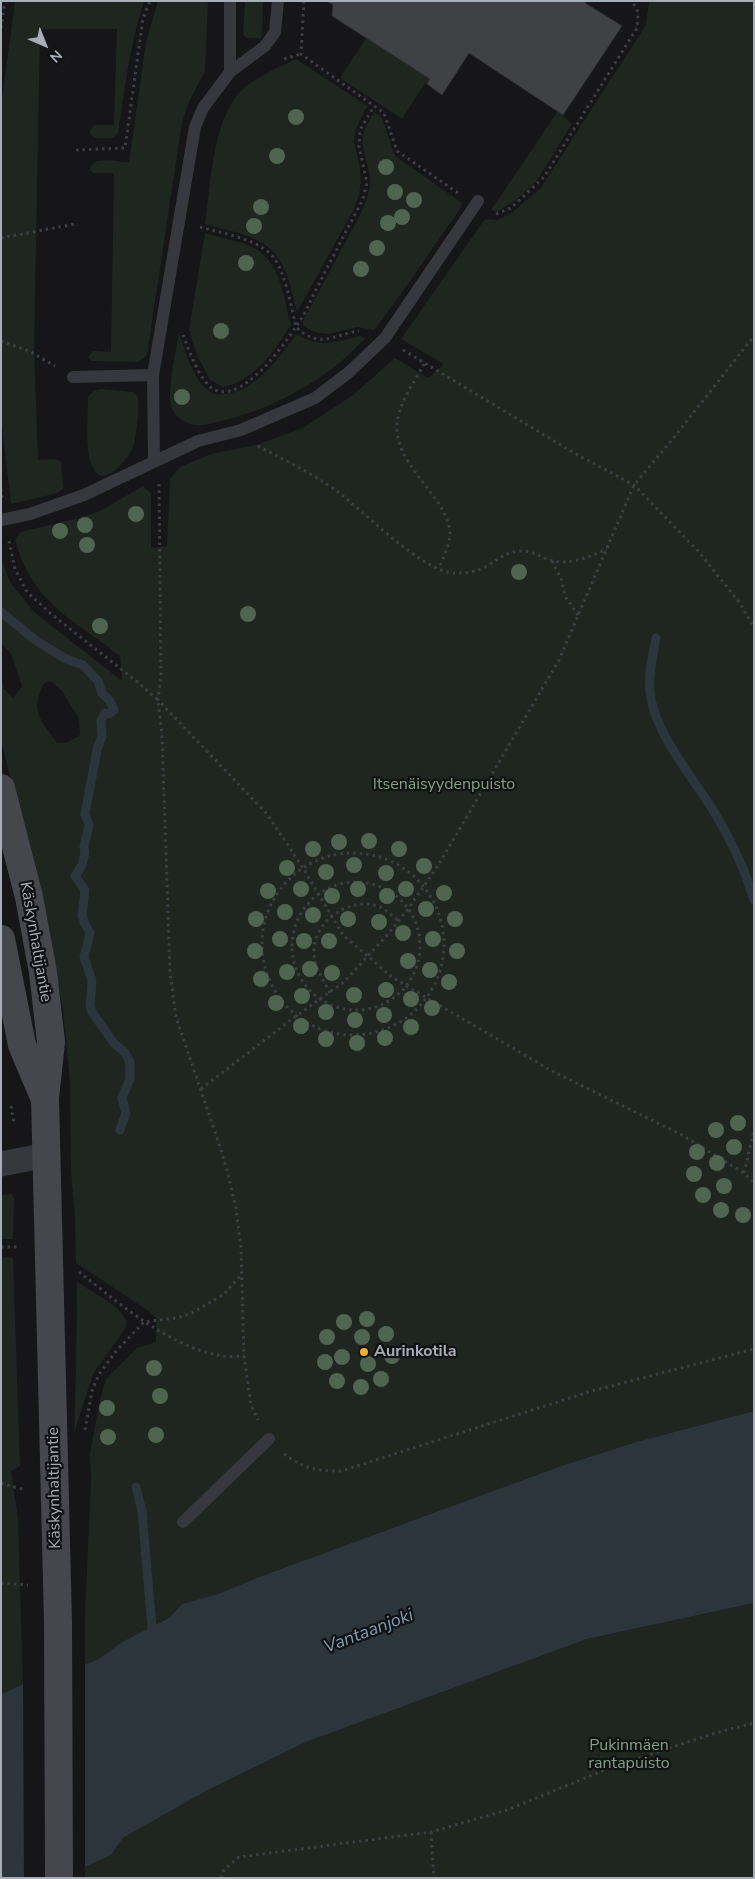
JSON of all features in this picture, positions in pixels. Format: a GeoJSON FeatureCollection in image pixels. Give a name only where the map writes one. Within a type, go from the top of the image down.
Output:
{"type":"FeatureCollection","features":[{"type":"Feature","properties":{"kind":"main road","name":"Käskynhaltijantie"},"geometry":{"type":"LineString","coordinates":[[1,788],[29,897],[43,972],[51,1042],[45,1098],[58,1622],[59,1878]]}},
{"type":"Feature","properties":{"kind":"main road","name":"Käskynhaltijantie"},"geometry":{"type":"LineString","coordinates":[[1,939],[22,1045],[45,1098]]}},
{"type":"Feature","properties":{"kind":"street"},"geometry":{"type":"LineString","coordinates":[[1,1164],[47,1155]]}},
{"type":"Feature","properties":{"kind":"lane"},"geometry":{"type":"LineString","coordinates":[[230,1],[230,72]]}},
{"type":"Feature","properties":{"kind":"lane"},"geometry":{"type":"LineString","coordinates":[[154,461],[153,375],[195,127],[203,108],[230,72],[265,46],[276,32],[278,1]]}},
{"type":"Feature","properties":{"kind":"lane"},"geometry":{"type":"LineString","coordinates":[[3,519],[30,514],[84,495],[198,441],[241,430],[315,398],[348,373],[385,338],[477,203]]}},
{"type":"Feature","properties":{"kind":"lane"},"geometry":{"type":"LineString","coordinates":[[73,377],[153,375]]}},
{"type":"Feature","properties":{"kind":"lane"},"geometry":{"type":"LineString","coordinates":[[183,1522],[269,1439]]}},
{"type":"Feature","properties":{"kind":"path"},"geometry":{"type":"LineString","coordinates":[[1,28],[6,1]]}},
{"type":"Feature","properties":{"kind":"path"},"geometry":{"type":"LineString","coordinates":[[76,150],[125,148],[143,18],[150,1]]}},
{"type":"Feature","properties":{"kind":"path"},"geometry":{"type":"LineString","coordinates":[[301,54],[304,1]]}},
{"type":"Feature","properties":{"kind":"path"},"geometry":{"type":"LineString","coordinates":[[301,54],[384,113],[395,147],[402,156],[495,214],[511,208],[544,177],[637,28],[638,12],[632,1]]}},
{"type":"Feature","properties":{"kind":"path"},"geometry":{"type":"LineString","coordinates":[[282,60],[301,54]]}},
{"type":"Feature","properties":{"kind":"path"},"geometry":{"type":"LineString","coordinates":[[182,332],[193,363],[208,384],[214,390],[221,392],[234,390],[252,380],[275,355],[296,327],[363,199],[367,183],[359,146],[360,130],[374,106]]}},
{"type":"Feature","properties":{"kind":"path"},"geometry":{"type":"LineString","coordinates":[[198,236],[201,218]]}},
{"type":"Feature","properties":{"kind":"path"},"geometry":{"type":"LineString","coordinates":[[1,238],[75,224]]}},
{"type":"Feature","properties":{"kind":"path"},"geometry":{"type":"LineString","coordinates":[[180,224],[200,227],[243,239],[273,256],[280,270],[296,327],[302,332],[328,340],[360,331],[385,338],[424,364],[488,400],[574,453],[634,485],[698,551],[739,602],[754,627]]}},
{"type":"Feature","properties":{"kind":"path"},"geometry":{"type":"LineString","coordinates":[[201,1089],[296,1016],[344,982],[368,957],[408,909],[444,855],[559,660],[634,485],[754,336]]}},
{"type":"Feature","properties":{"kind":"path"},"geometry":{"type":"LineString","coordinates":[[1,341],[29,351],[73,377]]}},
{"type":"Feature","properties":{"kind":"path"},"geometry":{"type":"LineString","coordinates":[[424,364],[400,410],[397,427],[403,454],[442,510],[447,522],[450,535],[439,568]]}},
{"type":"Feature","properties":{"kind":"path"},"geometry":{"type":"LineString","coordinates":[[241,430],[247,440],[306,471],[336,491],[398,542],[426,562],[451,573],[476,571],[487,567],[497,558],[512,552],[523,551],[536,554],[552,562],[570,562],[586,558],[608,548]]}},
{"type":"Feature","properties":{"kind":"path"},"geometry":{"type":"LineString","coordinates":[[77,1270],[144,1322],[188,1346],[222,1356],[244,1356],[241,1249],[236,1208],[227,1170],[176,1017],[172,990],[168,940],[162,736],[158,700],[161,676],[159,482],[154,461]]}},
{"type":"Feature","properties":{"kind":"path"},"geometry":{"type":"LineString","coordinates":[[3,519],[15,569],[28,592],[50,614],[158,700],[267,814],[318,891],[343,935],[394,978],[552,1070],[682,1135],[744,1174],[754,1183]]}},
{"type":"Feature","properties":{"kind":"path"},"geometry":{"type":"LineString","coordinates":[[552,562],[561,578],[566,596],[579,615]]}},
{"type":"Feature","properties":{"kind":"path"},"geometry":{"type":"LineString","coordinates":[[354,853],[379,857],[401,866],[423,886],[434,902],[444,925],[445,949],[439,973],[428,997],[408,1016],[383,1030],[354,1036],[324,1032],[296,1016],[274,990],[264,955],[265,921],[280,889],[303,868],[329,855],[354,853]]}},
{"type":"Feature","properties":{"kind":"path"},"geometry":{"type":"LineString","coordinates":[[364,882],[387,890],[408,909],[417,922],[422,942],[420,964],[408,986],[391,1000],[367,1009],[342,1008],[318,1001],[302,983],[292,957],[292,932],[301,909],[318,891],[340,883],[364,882]]}},
{"type":"Feature","properties":{"kind":"path"},"geometry":{"type":"LineString","coordinates":[[330,993],[317,970],[314,950],[319,929],[331,916],[348,907],[364,904],[381,908],[399,921]]}},
{"type":"Feature","properties":{"kind":"path"},"geometry":{"type":"LineString","coordinates":[[744,1174],[754,1130]]}},
{"type":"Feature","properties":{"kind":"path"},"geometry":{"type":"LineString","coordinates":[[1,1247],[17,1247]]}},
{"type":"Feature","properties":{"kind":"path"},"geometry":{"type":"LineString","coordinates":[[84,1435],[92,1391],[100,1374],[117,1350],[144,1322],[176,1318],[190,1314],[224,1294],[242,1275]]}},
{"type":"Feature","properties":{"kind":"path"},"geometry":{"type":"LineString","coordinates":[[377,1460],[592,1391],[754,1349]]}},
{"type":"Feature","properties":{"kind":"path"},"geometry":{"type":"LineString","coordinates":[[1,1483],[30,1492]]}},
{"type":"Feature","properties":{"kind":"path"},"geometry":{"type":"LineString","coordinates":[[1,1583],[31,1585]]}},
{"type":"Feature","properties":{"kind":"path"},"geometry":{"type":"LineString","coordinates":[[221,1878],[224,1870],[239,1857],[431,1832],[507,1810],[612,1767],[668,1748],[754,1723]]}},
{"type":"Feature","properties":{"kind":"path"},"geometry":{"type":"LineString","coordinates":[[431,1832],[434,1878]]}},
{"type":"Feature","properties":{"kind":"green space"},"geometry":{"type":"Polygon","coordinates":[[[15,1],[144,1],[131,50],[118,133],[111,138],[95,138],[90,134],[90,130],[94,125],[114,125],[117,29],[40,29],[34,349],[38,460],[55,459],[61,462],[63,489],[58,493],[11,504],[1,417],[1,107],[15,1]]]}},
{"type":"Feature","properties":{"kind":"green space"},"geometry":{"type":"Polygon","coordinates":[[[158,1],[208,1],[205,71],[190,100],[182,122],[147,355],[138,362],[91,361],[88,357],[93,351],[111,352],[114,173],[93,173],[90,170],[95,162],[106,160],[129,162],[146,42],[158,1]]]}},
{"type":"Feature","properties":{"kind":"green space"},"geometry":{"type":"Polygon","coordinates":[[[245,1],[263,1],[262,36],[260,38],[246,38],[243,34],[245,1]]]}},
{"type":"Feature","properties":{"kind":"green space","name":"Itsenäisyydenpuisto"},"geometry":{"type":"Polygon","coordinates":[[[649,1],[754,1],[754,1411],[636,1442],[561,1466],[259,1577],[221,1593],[182,1604],[169,1618],[122,1642],[97,1660],[85,1663],[85,1615],[91,1479],[90,1453],[100,1400],[106,1379],[137,1348],[156,1342],[156,1318],[150,1312],[76,1263],[71,1170],[70,1082],[63,1010],[47,923],[1,740],[1,677],[4,689],[13,698],[22,686],[11,654],[1,643],[1,557],[10,582],[34,612],[122,681],[120,656],[56,607],[32,579],[22,561],[15,540],[20,532],[100,511],[143,486],[151,494],[151,548],[167,546],[170,479],[180,467],[211,454],[256,445],[303,428],[353,395],[395,358],[428,378],[444,364],[401,339],[485,219],[497,220],[510,214],[540,189],[646,25],[649,1]],[[51,681],[44,683],[37,701],[39,715],[57,743],[66,743],[80,735],[79,719],[62,691],[51,681]]]}},
{"type":"Feature","properties":{"kind":"green space"},"geometry":{"type":"Polygon","coordinates":[[[366,38],[430,79],[427,84],[425,83],[402,119],[340,78],[366,38]]]}},
{"type":"Feature","properties":{"kind":"green space"},"geometry":{"type":"Polygon","coordinates":[[[296,59],[367,106],[355,131],[354,142],[359,161],[361,182],[359,195],[353,211],[297,312],[287,275],[276,255],[268,247],[259,241],[238,233],[205,224],[211,171],[219,134],[233,101],[243,89],[255,80],[296,59]]]}},
{"type":"Feature","properties":{"kind":"green space"},"geometry":{"type":"Polygon","coordinates":[[[558,111],[572,124],[536,182],[516,200],[497,212],[491,210],[558,111]]]}},
{"type":"Feature","properties":{"kind":"green space"},"geometry":{"type":"Polygon","coordinates":[[[374,112],[382,118],[395,156],[462,203],[460,209],[374,330],[357,327],[329,334],[318,333],[306,328],[303,325],[303,321],[361,213],[370,188],[369,173],[363,148],[363,135],[374,112]]]}},
{"type":"Feature","properties":{"kind":"green space"},"geometry":{"type":"Polygon","coordinates":[[[205,233],[244,244],[256,249],[264,256],[271,264],[280,283],[291,325],[263,363],[245,378],[223,387],[210,380],[197,355],[189,330],[205,233]]]}},
{"type":"Feature","properties":{"kind":"green space"},"geometry":{"type":"Polygon","coordinates":[[[179,334],[199,380],[209,391],[218,395],[235,392],[256,381],[274,363],[296,334],[305,339],[321,343],[360,336],[365,339],[330,370],[287,396],[247,414],[199,425],[179,418],[172,409],[170,402],[172,372],[179,334]]]}},
{"type":"Feature","properties":{"kind":"green space"},"geometry":{"type":"Polygon","coordinates":[[[100,389],[133,392],[138,397],[136,435],[131,452],[122,464],[110,474],[104,476],[98,475],[91,463],[87,435],[88,397],[93,391],[100,389]]]}},
{"type":"Feature","properties":{"kind":"green space"},"geometry":{"type":"Polygon","coordinates":[[[12,1194],[14,1199],[13,1239],[1,1239],[1,1195],[12,1194]]]}},
{"type":"Feature","properties":{"kind":"green space"},"geometry":{"type":"Polygon","coordinates":[[[1,1257],[13,1258],[20,1466],[11,1471],[18,1518],[23,1684],[1,1694],[1,1257]]]}},
{"type":"Feature","properties":{"kind":"green space"},"geometry":{"type":"Polygon","coordinates":[[[77,1282],[116,1308],[125,1318],[126,1323],[125,1329],[93,1374],[74,1433],[76,1371],[77,1282]]]}},
{"type":"Feature","properties":{"kind":"green space","name":"Pukinmäen rantapuisto"},"geometry":{"type":"Polygon","coordinates":[[[754,1603],[754,1878],[85,1878],[85,1867],[111,1855],[123,1838],[206,1791],[306,1742],[587,1639],[754,1603]]]}},
{"type":"Feature","properties":{"kind":"water","name":"Vantaanjoki"},"geometry":{"type":"Polygon","coordinates":[[[754,1411],[754,1603],[587,1639],[306,1742],[206,1791],[123,1838],[111,1855],[85,1867],[46,1878],[1,1878],[1,1694],[23,1684],[97,1660],[122,1642],[169,1618],[182,1604],[221,1593],[259,1577],[561,1466],[636,1442],[754,1411]]]}},
{"type":"Feature","properties":{"kind":"pier"},"geometry":{"type":"Polygon","coordinates":[[[85,1660],[85,1869],[55,1878],[24,1878],[23,1681],[85,1660]]]}},
{"type":"Feature","properties":{"kind":"building"},"geometry":{"type":"Polygon","coordinates":[[[327,1],[587,1],[585,3],[622,26],[563,115],[469,53],[442,95],[427,84],[430,79],[332,16],[333,5],[327,1]]]}},
{"type":"Feature","properties":{"kind":"waterway"},"geometry":{"type":"LineString","coordinates":[[1,612],[35,640],[66,659],[83,665],[98,681],[102,693],[110,701],[114,710],[109,714],[105,713],[101,720],[102,736],[97,750],[85,814],[89,825],[84,846],[85,853],[82,865],[75,876],[85,890],[82,915],[90,933],[84,957],[92,981],[90,1006],[92,1012],[113,1042],[125,1053],[130,1062],[130,1079],[122,1098],[126,1113],[120,1130]]}},
{"type":"Feature","properties":{"kind":"waterway"},"geometry":{"type":"LineString","coordinates":[[656,638],[651,664],[650,691],[658,721],[674,751],[724,829],[736,852],[754,900]]}},
{"type":"Feature","properties":{"kind":"waterway"},"geometry":{"type":"LineString","coordinates":[[136,1487],[142,1511],[152,1628]]}},
{"type":"Feature","properties":{"kind":"place","name":"Aurinkotila"},"geometry":{"type":"Point","coordinates":[364,1352]}}]}
